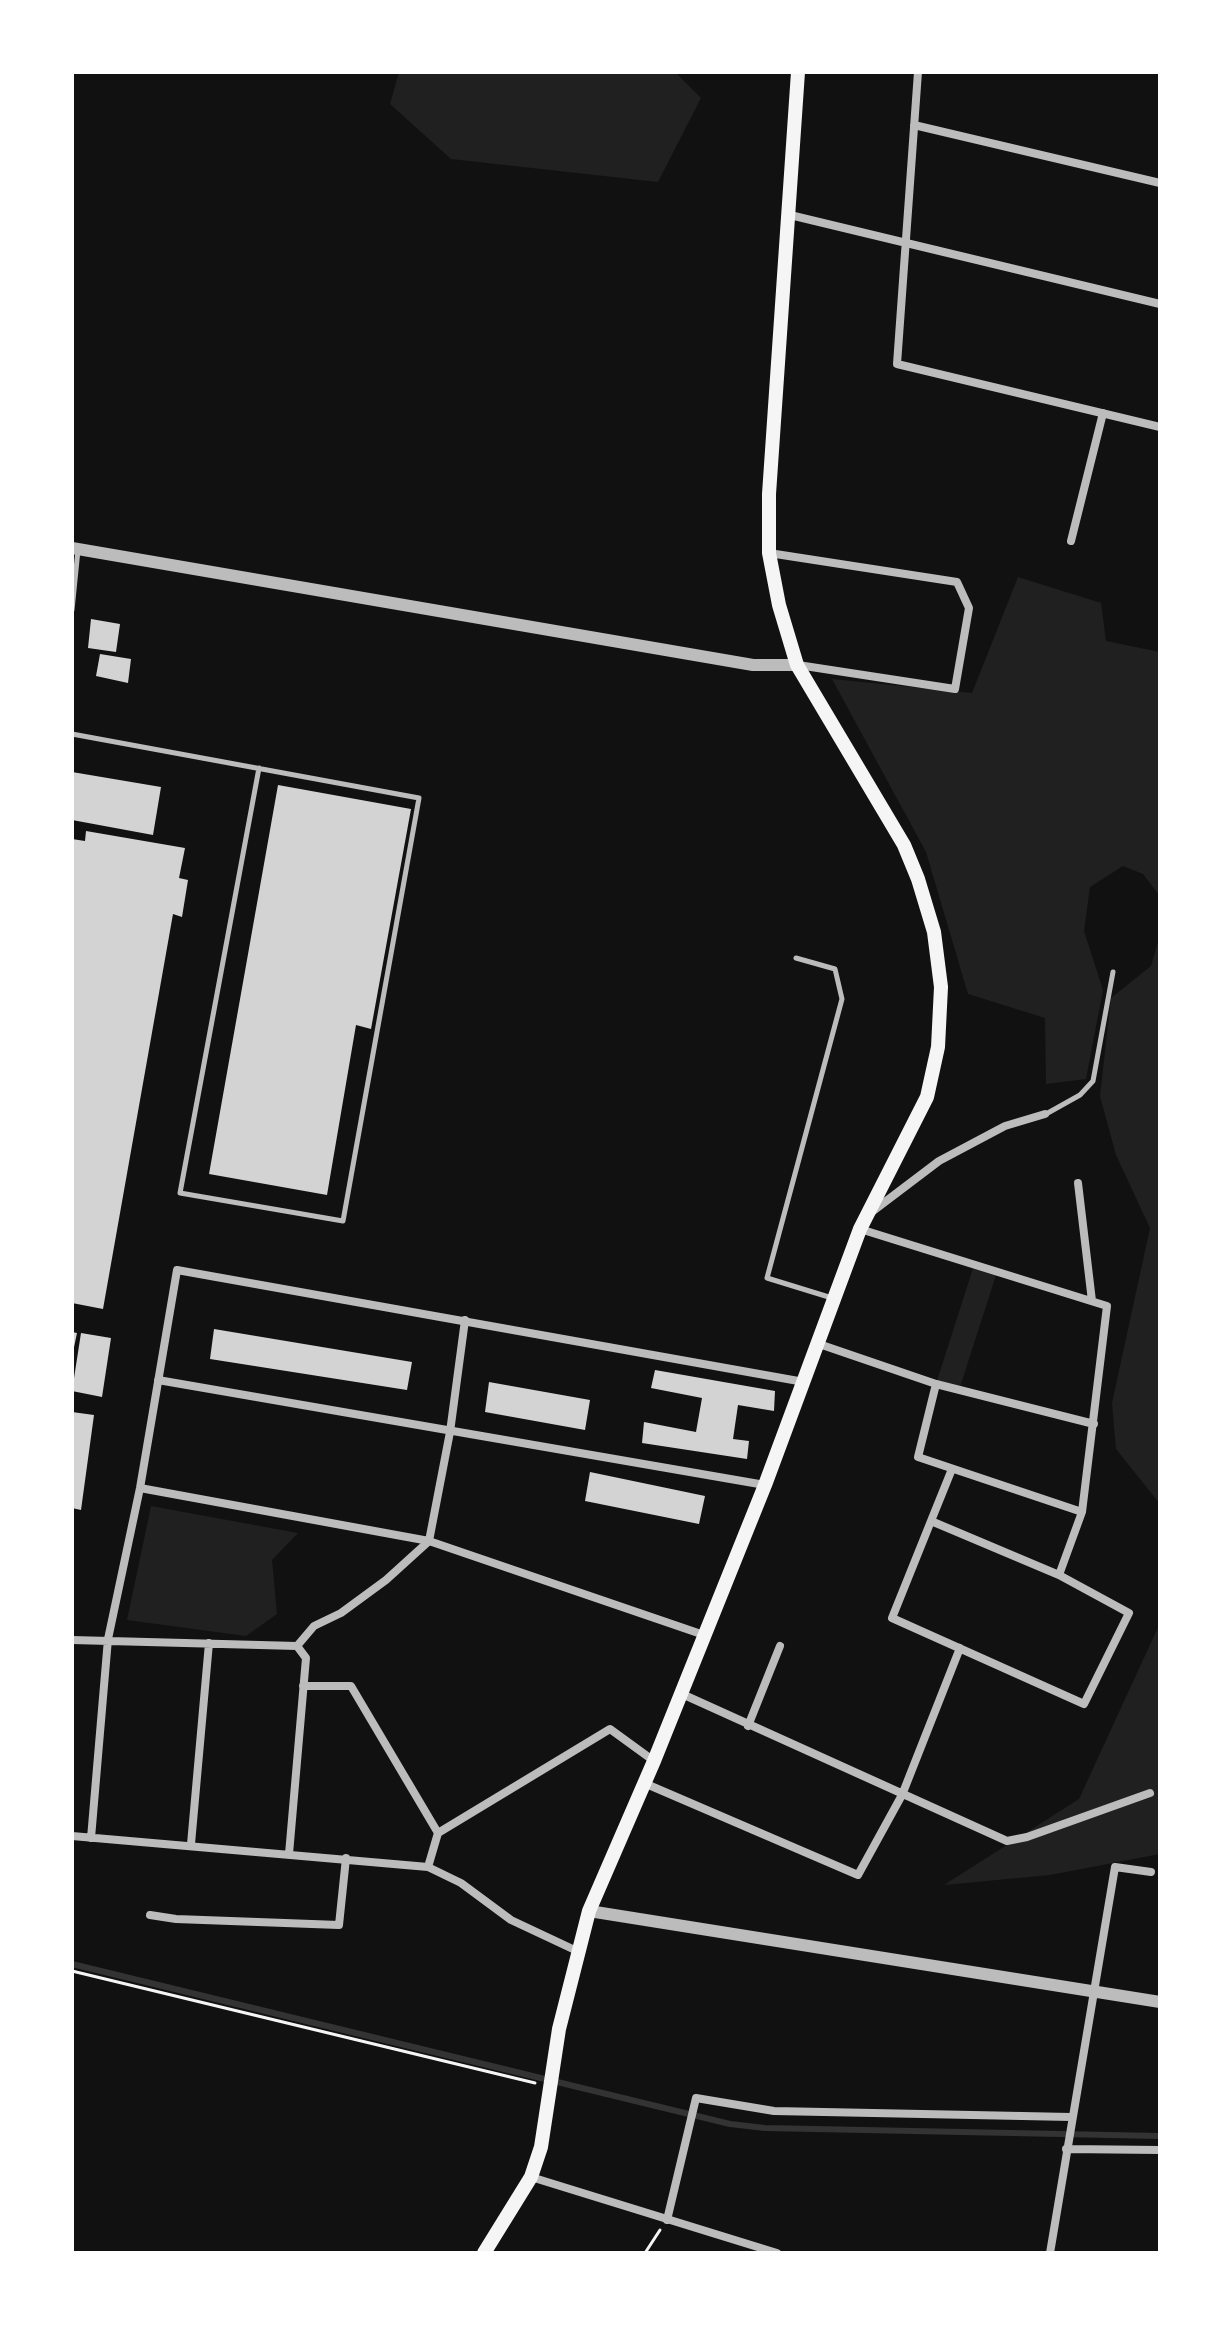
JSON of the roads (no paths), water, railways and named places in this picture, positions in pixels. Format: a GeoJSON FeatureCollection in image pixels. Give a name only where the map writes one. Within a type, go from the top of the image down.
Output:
{"type":"FeatureCollection","features":[{"type":"Feature","properties":{"kind":"main road"},"geometry":{"type":"LineString","coordinates":[[484,2253],[531,2177],[541,2147],[577,1951],[589,1911],[682,1694],[837,1299],[863,1222],[927,1097],[938,1047],[939,973],[934,932],[904,845],[797,665],[779,605],[769,553],[769,494],[798,72]]}},
{"type":"Feature","properties":{"kind":"street"},"geometry":{"type":"LineString","coordinates":[[918,72],[903,243],[897,364],[1160,427]]}},
{"type":"Feature","properties":{"kind":"street"},"geometry":{"type":"LineString","coordinates":[[914,125],[1160,183]]}},
{"type":"Feature","properties":{"kind":"street"},"geometry":{"type":"LineString","coordinates":[[790,215],[1160,304]]}},
{"type":"Feature","properties":{"kind":"street"},"geometry":{"type":"LineString","coordinates":[[1071,541],[1103,413]]}},
{"type":"Feature","properties":{"kind":"street"},"geometry":{"type":"LineString","coordinates":[[75,549],[753,665],[797,665],[955,689],[969,608],[957,582],[769,553]]}},
{"type":"Feature","properties":{"kind":"street"},"geometry":{"type":"LineString","coordinates":[[863,1222],[939,1161],[1005,1126],[1045,1114]]}},
{"type":"Feature","properties":{"kind":"street"},"geometry":{"type":"LineString","coordinates":[[1078,1183],[1092,1301]]}},
{"type":"Feature","properties":{"kind":"street"},"geometry":{"type":"LineString","coordinates":[[863,1222],[1107,1306],[1082,1512],[1059,1575]]}},
{"type":"Feature","properties":{"kind":"street"},"geometry":{"type":"LineString","coordinates":[[91,1838],[108,1639],[140,1488],[177,1270],[804,1382]]}},
{"type":"Feature","properties":{"kind":"street"},"geometry":{"type":"LineString","coordinates":[[297,1646],[314,1626],[341,1613],[386,1580],[429,1541],[450,1432],[465,1320]]}},
{"type":"Feature","properties":{"kind":"street"},"geometry":{"type":"LineString","coordinates":[[819,1344],[936,1384],[1094,1424]]}},
{"type":"Feature","properties":{"kind":"street"},"geometry":{"type":"LineString","coordinates":[[158,1380],[765,1485]]}},
{"type":"Feature","properties":{"kind":"street"},"geometry":{"type":"LineString","coordinates":[[936,1384],[918,1457],[1082,1512]]}},
{"type":"Feature","properties":{"kind":"street"},"geometry":{"type":"LineString","coordinates":[[931,1521],[1059,1575],[1129,1613],[1084,1704],[892,1618],[931,1521],[952,1469]]}},
{"type":"Feature","properties":{"kind":"street"},"geometry":{"type":"LineString","coordinates":[[140,1488],[429,1541],[704,1635]]}},
{"type":"Feature","properties":{"kind":"street"},"geometry":{"type":"LineString","coordinates":[[72,1640],[297,1646]]}},
{"type":"Feature","properties":{"kind":"street"},"geometry":{"type":"LineString","coordinates":[[191,1844],[209,1643]]}},
{"type":"Feature","properties":{"kind":"street"},"geometry":{"type":"LineString","coordinates":[[289,1854],[306,1658],[297,1646]]}},
{"type":"Feature","properties":{"kind":"street"},"geometry":{"type":"LineString","coordinates":[[748,1726],[780,1646]]}},
{"type":"Feature","properties":{"kind":"street"},"geometry":{"type":"LineString","coordinates":[[644,1783],[858,1875],[902,1795],[960,1648]]}},
{"type":"Feature","properties":{"kind":"street"},"geometry":{"type":"LineString","coordinates":[[303,1686],[351,1686],[438,1833]]}},
{"type":"Feature","properties":{"kind":"street"},"geometry":{"type":"LineString","coordinates":[[682,1694],[1007,1841],[1027,1837],[1150,1793]]}},
{"type":"Feature","properties":{"kind":"street"},"geometry":{"type":"LineString","coordinates":[[428,1867],[438,1833],[610,1729],[654,1761]]}},
{"type":"Feature","properties":{"kind":"street"},"geometry":{"type":"LineString","coordinates":[[72,1836],[428,1867],[461,1883],[511,1920],[577,1951]]}},
{"type":"Feature","properties":{"kind":"street"},"geometry":{"type":"LineString","coordinates":[[150,1915],[176,1919],[339,1925],[346,1858]]}},
{"type":"Feature","properties":{"kind":"street"},"geometry":{"type":"LineString","coordinates":[[1050,2253],[1115,1867],[1151,1872]]}},
{"type":"Feature","properties":{"kind":"street"},"geometry":{"type":"LineString","coordinates":[[589,1911],[1160,2002]]}},
{"type":"Feature","properties":{"kind":"street"},"geometry":{"type":"LineString","coordinates":[[667,2220],[696,2098],[774,2111],[1071,2117]]}},
{"type":"Feature","properties":{"kind":"street"},"geometry":{"type":"LineString","coordinates":[[1066,2149],[1160,2150]]}},
{"type":"Feature","properties":{"kind":"street"},"geometry":{"type":"LineString","coordinates":[[531,2177],[777,2253]]}},
{"type":"Feature","properties":{"kind":"lane"},"geometry":{"type":"LineString","coordinates":[[72,610],[75,549]]}},
{"type":"Feature","properties":{"kind":"lane"},"geometry":{"type":"LineString","coordinates":[[72,734],[259,768],[419,798],[343,1221],[180,1193],[259,768]]}},
{"type":"Feature","properties":{"kind":"lane"},"geometry":{"type":"LineString","coordinates":[[796,958],[835,969],[842,999],[767,1278],[837,1299]]}},
{"type":"Feature","properties":{"kind":"lane"},"geometry":{"type":"LineString","coordinates":[[1045,1114],[1080,1095],[1093,1081],[1113,972]]}},
{"type":"Feature","properties":{"kind":"waterway"},"geometry":{"type":"LineString","coordinates":[[72,1964],[730,2124],[765,2128],[1160,2136]]}}]}
